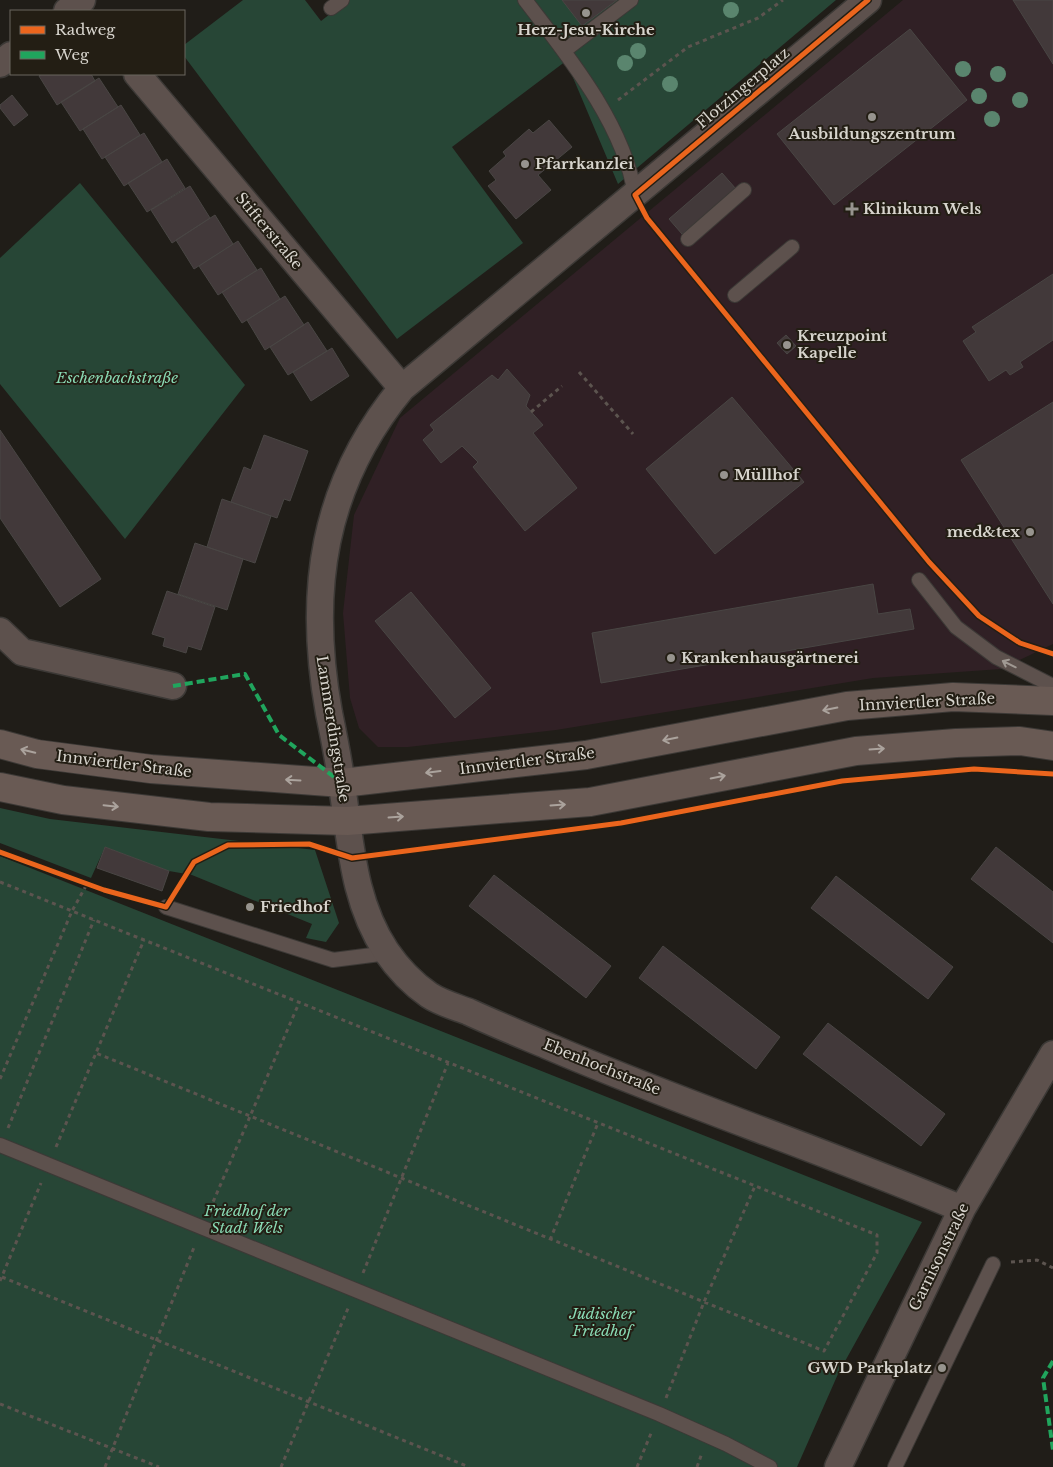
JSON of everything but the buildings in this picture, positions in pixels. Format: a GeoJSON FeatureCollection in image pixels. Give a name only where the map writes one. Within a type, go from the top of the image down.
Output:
{"type":"FeatureCollection","features":[{"type":"Feature","properties":{"kind":"main road","name":"Innviertler Straße"},"geometry":{"type":"LineString","coordinates":[[0,744],[37,754],[151,769],[342,783],[586,755],[847,706],[953,697],[1053,701]]}},
{"type":"Feature","properties":{"kind":"main road"},"geometry":{"type":"LineString","coordinates":[[0,787],[63,800],[209,816],[347,821],[590,802],[856,751],[956,743],[1020,741],[1053,746]]}},
{"type":"Feature","properties":{"kind":"street","name":"Flotzingerplatz"},"geometry":{"type":"LineString","coordinates":[[402,388],[868,0]]}},
{"type":"Feature","properties":{"kind":"street"},"geometry":{"type":"LineString","coordinates":[[0,64],[10,56]]}},
{"type":"Feature","properties":{"kind":"street","name":"Stifterstraße"},"geometry":{"type":"LineString","coordinates":[[137,75],[402,388]]}},
{"type":"Feature","properties":{"kind":"street","name":"Lammerdingstraße"},"geometry":{"type":"LineString","coordinates":[[347,821],[321,668],[319,598],[328,532],[352,469],[376,420],[402,388]]}},
{"type":"Feature","properties":{"kind":"street"},"geometry":{"type":"LineString","coordinates":[[0,631],[22,652],[174,686]]}},
{"type":"Feature","properties":{"kind":"street","name":"Ebenhochstraße"},"geometry":{"type":"LineString","coordinates":[[347,821],[359,893],[372,927],[388,953],[406,974],[430,996],[594,1066],[878,1174],[962,1209]]}},
{"type":"Feature","properties":{"kind":"street","name":"Garnisonstraße"},"geometry":{"type":"LineString","coordinates":[[838,1467],[962,1209],[1053,1054]]}},
{"type":"Feature","properties":{"kind":"lane"},"geometry":{"type":"LineString","coordinates":[[525,0],[564,51],[610,123],[632,175],[634,195]]}},
{"type":"Feature","properties":{"kind":"lane"},"geometry":{"type":"LineString","coordinates":[[564,51],[631,0]]}},
{"type":"Feature","properties":{"kind":"lane"},"geometry":{"type":"LineString","coordinates":[[688,239],[744,190]]}},
{"type":"Feature","properties":{"kind":"lane"},"geometry":{"type":"LineString","coordinates":[[735,295],[792,247]]}},
{"type":"Feature","properties":{"kind":"lane"},"geometry":{"type":"LineString","coordinates":[[919,580],[956,627],[996,658],[1053,686]]}},
{"type":"Feature","properties":{"kind":"lane"},"geometry":{"type":"LineString","coordinates":[[166,906],[333,960],[388,953]]}},
{"type":"Feature","properties":{"kind":"lane"},"geometry":{"type":"LineString","coordinates":[[0,1145],[659,1414],[726,1444],[770,1467]]}},
{"type":"Feature","properties":{"kind":"lane"},"geometry":{"type":"LineString","coordinates":[[895,1467],[993,1264]]}},
{"type":"Feature","properties":{"kind":"path"},"geometry":{"type":"LineString","coordinates":[[603,112],[688,47],[758,18],[783,0]]}},
{"type":"Feature","properties":{"kind":"path"},"geometry":{"type":"LineString","coordinates":[[579,372],[633,434]]}},
{"type":"Feature","properties":{"kind":"path"},"geometry":{"type":"LineString","coordinates":[[531,412],[562,386]]}},
{"type":"Feature","properties":{"kind":"path"},"geometry":{"type":"LineString","coordinates":[[0,882],[877,1235],[877,1253],[824,1351],[96,1053]]}},
{"type":"Feature","properties":{"kind":"path"},"geometry":{"type":"LineString","coordinates":[[0,1079],[72,911],[87,884]]}},
{"type":"Feature","properties":{"kind":"path"},"geometry":{"type":"LineString","coordinates":[[0,1145],[94,920]]}},
{"type":"Feature","properties":{"kind":"path"},"geometry":{"type":"LineString","coordinates":[[144,940],[1,1279],[469,1467]]}},
{"type":"Feature","properties":{"kind":"path"},"geometry":{"type":"LineString","coordinates":[[281,1467],[356,1290],[448,1063]]}},
{"type":"Feature","properties":{"kind":"path"},"geometry":{"type":"LineString","coordinates":[[550,1240],[598,1123]]}},
{"type":"Feature","properties":{"kind":"path"},"geometry":{"type":"LineString","coordinates":[[637,1467],[704,1302],[755,1186]]}},
{"type":"Feature","properties":{"kind":"path"},"geometry":{"type":"LineString","coordinates":[[993,1264],[1036,1260],[1053,1268]]}},
{"type":"Feature","properties":{"kind":"path"},"geometry":{"type":"LineString","coordinates":[[0,1404],[159,1467]]}},
{"type":"Feature","properties":{"kind":"shaded area","name":"Klinikum Wels"},"geometry":{"type":"Polygon","coordinates":[[[903,0],[1053,0],[1053,644],[1001,669],[873,678],[556,730],[408,747],[378,747],[359,728],[350,698],[343,613],[354,515],[400,418],[903,0]]]}},
{"type":"Feature","properties":{"kind":"green space"},"geometry":{"type":"Polygon","coordinates":[[[243,0],[305,0],[321,21],[348,0],[836,0],[618,184],[566,61],[452,147],[523,243],[397,339],[185,57],[185,44],[243,0]]]}},
{"type":"Feature","properties":{"kind":"green space","name":"Eschenbachstraße"},"geometry":{"type":"Polygon","coordinates":[[[80,183],[245,385],[125,539],[0,384],[0,258],[80,183]]]}},
{"type":"Feature","properties":{"kind":"green space"},"geometry":{"type":"Polygon","coordinates":[[[0,808],[50,819],[315,850],[339,923],[326,942],[306,938],[312,924],[192,875],[169,871],[105,847],[91,878],[0,843],[0,808]]]}},
{"type":"Feature","properties":{"kind":"green space","name":"Friedhof der Stadt Wels"},"geometry":{"type":"Polygon","coordinates":[[[0,856],[922,1222],[838,1374],[797,1467],[0,1467],[0,856]]]}},
{"type":"Feature","properties":{"kind":"marked path"},"geometry":{"type":"LineString","coordinates":[[173,686],[245,674],[279,735],[342,783]]}},
{"type":"Feature","properties":{"kind":"marked path"},"geometry":{"type":"LineString","coordinates":[[1053,1361],[1043,1378],[1053,1450]]}},
{"type":"Feature","properties":{"kind":"cycle path"},"geometry":{"type":"LineString","coordinates":[[868,0],[635,195],[647,218],[929,562],[979,616],[1020,643],[1053,654]]}},
{"type":"Feature","properties":{"kind":"cycle path"},"geometry":{"type":"LineString","coordinates":[[0,852],[104,890],[166,907],[194,862],[228,845],[309,844],[352,858],[621,823],[842,781],[974,769],[1053,774]]}},
{"type":"Feature","properties":{"kind":"place","name":"Herz-Jesu-Kirche"},"geometry":{"type":"Point","coordinates":[586,13]}},
{"type":"Feature","properties":{"kind":"place","name":"Ausbildungszentrum"},"geometry":{"type":"Point","coordinates":[872,117]}},
{"type":"Feature","properties":{"kind":"place","name":"Pfarrkanzlei"},"geometry":{"type":"Point","coordinates":[525,164]}},
{"type":"Feature","properties":{"kind":"place","name":"Klinikum Wels"},"geometry":{"type":"Point","coordinates":[852,209]}},
{"type":"Feature","properties":{"kind":"place","name":"Kreuzpoint Kapelle"},"geometry":{"type":"Point","coordinates":[787,345]}},
{"type":"Feature","properties":{"kind":"place","name":"Müllhof"},"geometry":{"type":"Point","coordinates":[724,475]}},
{"type":"Feature","properties":{"kind":"place","name":"med&tex"},"geometry":{"type":"Point","coordinates":[1030,532]}},
{"type":"Feature","properties":{"kind":"place","name":"Krankenhausgärtnerei"},"geometry":{"type":"Point","coordinates":[671,658]}},
{"type":"Feature","properties":{"kind":"place","name":"Friedhof"},"geometry":{"type":"Point","coordinates":[250,907]}},
{"type":"Feature","properties":{"kind":"place","name":"GWD Parkplatz"},"geometry":{"type":"Point","coordinates":[942,1368]}},
{"type":"Feature","properties":{"kind":"park label","name":"Jüdischer Friedhof"},"geometry":{"type":"Point","coordinates":[602,1322]}}]}
